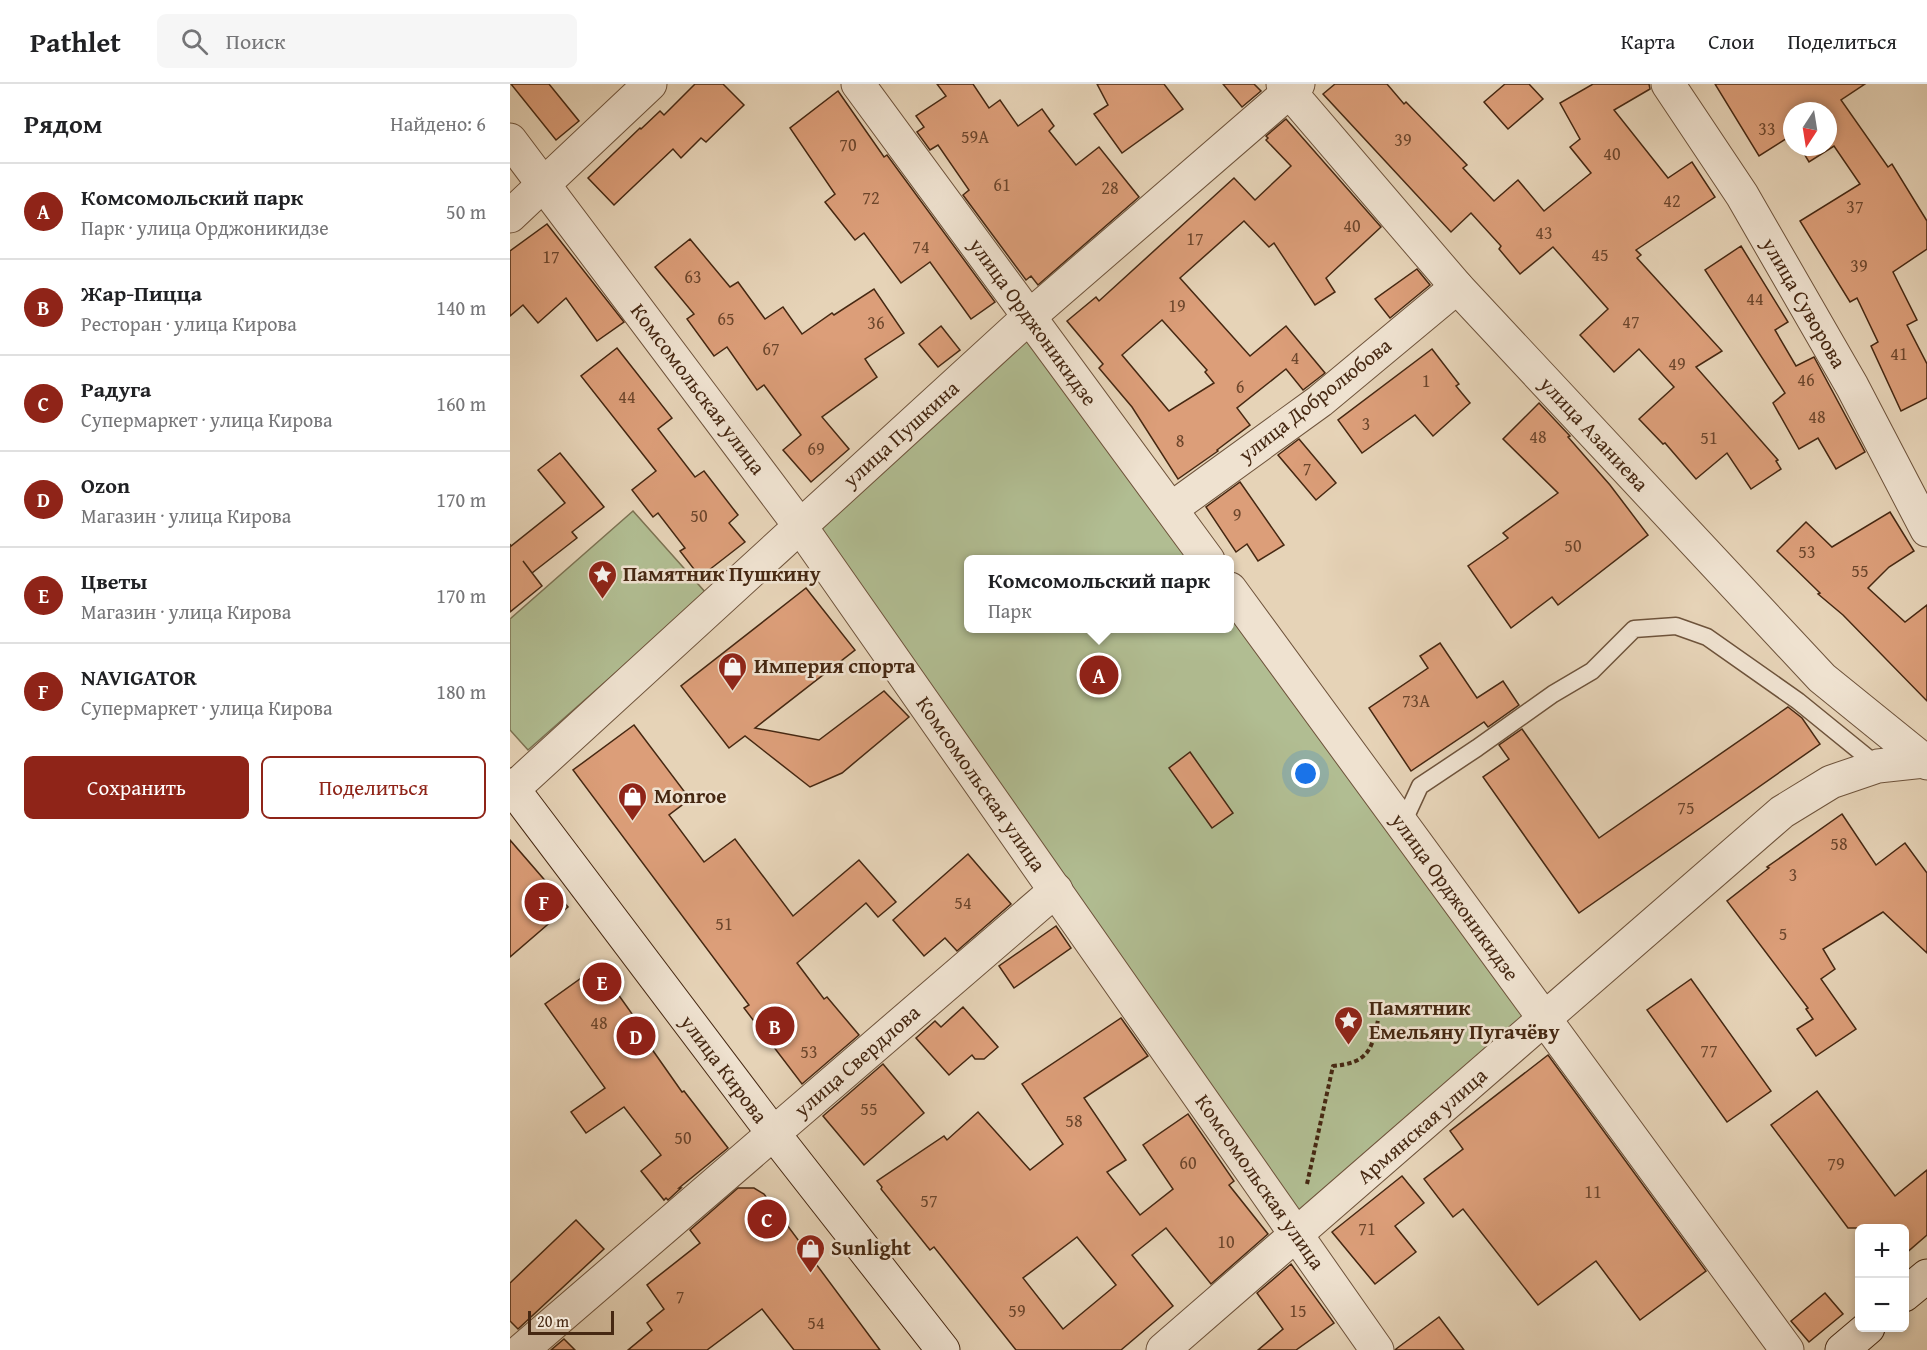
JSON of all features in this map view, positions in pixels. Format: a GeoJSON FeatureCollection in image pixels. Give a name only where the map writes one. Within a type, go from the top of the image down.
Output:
{"type":"FeatureCollection","features":[{"type":"Feature","properties":{"kind":"street"},"geometry":{"type":"LineString","coordinates":[[510,216],[650,84]]}},
{"type":"Feature","properties":{"kind":"street","name":"улица Орджоникидзе"},"geometry":{"type":"LineString","coordinates":[[858,84],[1204,555]]}},
{"type":"Feature","properties":{"kind":"street","name":"улица Суворова"},"geometry":{"type":"LineString","coordinates":[[1668,84],[1742,195],[1852,386],[1927,530]]}},
{"type":"Feature","properties":{"kind":"street","name":"улица Пушкина"},"geometry":{"type":"LineString","coordinates":[[511,789],[1030,316],[1290,86]]}},
{"type":"Feature","properties":{"kind":"street","name":"улица Азаниева"},"geometry":{"type":"LineString","coordinates":[[1290,86],[1457,287],[1822,678],[1925,762]]}},
{"type":"Feature","properties":{"kind":"street","name":"Комсомольская улица"},"geometry":{"type":"LineString","coordinates":[[510,140],[800,526],[1377,1350]]}},
{"type":"Feature","properties":{"kind":"street","name":"улица Добролюбова"},"geometry":{"type":"LineString","coordinates":[[1171,509],[1320,401],[1457,287]]}},
{"type":"Feature","properties":{"kind":"street","name":"улица Орджоникидзе"},"geometry":{"type":"LineString","coordinates":[[1234,594],[1788,1350]]}},
{"type":"Feature","properties":{"kind":"street","name":"Армянская улица"},"geometry":{"type":"LineString","coordinates":[[1163,1350],[1782,812],[1831,782],[1878,766],[1925,762]]}},
{"type":"Feature","properties":{"kind":"street","name":"улица Кирова"},"geometry":{"type":"LineString","coordinates":[[511,789],[772,1133],[944,1350]]}},
{"type":"Feature","properties":{"kind":"street","name":"улица Свердлова"},"geometry":{"type":"LineString","coordinates":[[522,1350],[1056,890]]}},
{"type":"Feature","properties":{"kind":"street"},"geometry":{"type":"LineString","coordinates":[[1909,1292],[1927,1276]]}},
{"type":"Feature","properties":{"kind":"street"},"geometry":{"type":"LineString","coordinates":[[1842,1350],[1863,1332]]}},
{"type":"Feature","properties":{"kind":"lane"},"geometry":{"type":"LineString","coordinates":[[1402,825],[1420,786],[1553,694],[1592,670],[1634,628],[1676,626],[1707,637],[1798,701],[1878,766]]}},
{"type":"Feature","properties":{"kind":"path"},"geometry":{"type":"LineString","coordinates":[[1306,1190],[1333,1066],[1352,1064],[1367,1053],[1374,1039],[1378,1020]]}},
{"type":"Feature","properties":{"kind":"green space"},"geometry":{"type":"Polygon","coordinates":[[[1030,316],[1205,555],[964,555],[964,633],[1234,633],[1234,594],[1545,1019],[1296,1235],[800,526],[1030,316]]]}},
{"type":"Feature","properties":{"kind":"green space"},"geometry":{"type":"Polygon","coordinates":[[[633,511],[706,593],[528,750],[510,730],[510,619],[633,511]]]}},
{"type":"Feature","properties":{"kind":"building"},"geometry":{"type":"Polygon","coordinates":[[[511,84],[549,84],[579,121],[556,140],[511,84]]]}},
{"type":"Feature","properties":{"kind":"building"},"geometry":{"type":"Polygon","coordinates":[[[695,84],[723,84],[744,105],[706,142],[701,138],[681,158],[673,149],[614,205],[588,178],[640,128],[660,111],[664,115],[695,84]]]}},
{"type":"Feature","properties":{"kind":"building"},"geometry":{"type":"Polygon","coordinates":[[[937,84],[973,84],[989,108],[1000,100],[1018,126],[1042,109],[1054,126],[1049,131],[1076,165],[1099,147],[1139,197],[1038,285],[1031,276],[1026,280],[963,195],[969,190],[938,145],[930,150],[917,132],[924,127],[916,116],[946,96],[937,84]]]}},
{"type":"Feature","properties":{"kind":"building"},"geometry":{"type":"Polygon","coordinates":[[[1097,84],[1164,84],[1183,109],[1122,153],[1094,114],[1108,105],[1097,84]]]}},
{"type":"Feature","properties":{"kind":"building"},"geometry":{"type":"Polygon","coordinates":[[[1223,84],[1254,84],[1261,91],[1242,107],[1223,84]]]}},
{"type":"Feature","properties":{"kind":"building"},"geometry":{"type":"Polygon","coordinates":[[[1335,84],[1387,84],[1404,104],[1406,102],[1467,165],[1463,168],[1494,201],[1518,180],[1544,211],[1591,173],[1570,147],[1580,139],[1560,103],[1593,84],[1649,84],[1650,89],[1614,110],[1668,178],[1692,162],[1715,197],[1636,250],[1641,255],[1637,258],[1722,351],[1696,367],[1778,460],[1776,461],[1781,469],[1751,489],[1727,453],[1696,479],[1665,443],[1663,444],[1639,419],[1674,387],[1639,349],[1614,372],[1580,335],[1608,309],[1553,247],[1520,274],[1499,249],[1501,246],[1471,213],[1451,232],[1323,94],[1335,84]]]}},
{"type":"Feature","properties":{"kind":"building"},"geometry":{"type":"Polygon","coordinates":[[[1505,84],[1529,84],[1543,99],[1508,129],[1484,102],[1505,84]]]}},
{"type":"Feature","properties":{"kind":"building"},"geometry":{"type":"Polygon","coordinates":[[[1715,84],[1865,84],[1841,100],[1888,167],[1892,164],[1927,221],[1927,249],[1893,272],[1917,320],[1907,325],[1927,364],[1927,398],[1901,411],[1871,346],[1878,342],[1857,298],[1850,302],[1800,221],[1860,184],[1837,150],[1837,102],[1783,102],[1783,141],[1759,156],[1715,84]]]}},
{"type":"Feature","properties":{"kind":"building"},"geometry":{"type":"Polygon","coordinates":[[[838,91],[884,157],[887,155],[995,302],[971,319],[930,262],[901,283],[864,233],[855,240],[825,202],[835,194],[790,128],[838,91]]]}},
{"type":"Feature","properties":{"kind":"building"},"geometry":{"type":"Polygon","coordinates":[[[1286,119],[1381,227],[1326,278],[1335,292],[1315,305],[1274,243],[1269,247],[1244,221],[1180,278],[1250,356],[1286,326],[1325,373],[1303,390],[1286,369],[1237,408],[1250,425],[1178,479],[1132,407],[1099,368],[1103,364],[1067,321],[1096,297],[1099,301],[1234,178],[1255,200],[1291,166],[1266,140],[1268,138],[1266,136],[1286,119]],[[1162,320],[1122,355],[1169,411],[1214,383],[1205,372],[1207,370],[1162,320]]]}},
{"type":"Feature","properties":{"kind":"building"},"geometry":{"type":"Polygon","coordinates":[[[1805,156],[1818,156],[1809,162],[1805,156]]]}},
{"type":"Feature","properties":{"kind":"building"},"geometry":{"type":"Polygon","coordinates":[[[547,224],[624,322],[597,341],[566,298],[538,323],[523,305],[510,316],[510,251],[547,224]]]}},
{"type":"Feature","properties":{"kind":"building"},"geometry":{"type":"Polygon","coordinates":[[[690,239],[730,287],[738,282],[765,319],[783,307],[802,334],[832,313],[834,315],[874,289],[904,333],[865,359],[877,377],[822,417],[849,449],[811,482],[783,450],[801,435],[764,385],[757,390],[727,347],[714,356],[687,319],[694,314],[655,267],[690,239]]]}},
{"type":"Feature","properties":{"kind":"building"},"geometry":{"type":"Polygon","coordinates":[[[1741,246],[1788,322],[1775,330],[1796,366],[1814,357],[1865,452],[1836,469],[1818,438],[1799,449],[1773,403],[1785,393],[1705,270],[1741,246]]]}},
{"type":"Feature","properties":{"kind":"building"},"geometry":{"type":"Polygon","coordinates":[[[1417,269],[1430,285],[1390,318],[1375,299],[1417,269]]]}},
{"type":"Feature","properties":{"kind":"building"},"geometry":{"type":"Polygon","coordinates":[[[941,326],[960,350],[938,367],[919,344],[941,326]]]}},
{"type":"Feature","properties":{"kind":"building"},"geometry":{"type":"Polygon","coordinates":[[[617,348],[672,418],[658,429],[695,477],[704,471],[738,515],[729,523],[745,542],[700,577],[680,551],[685,548],[658,513],[653,517],[632,490],[656,471],[581,376],[617,348]]]}},
{"type":"Feature","properties":{"kind":"building"},"geometry":{"type":"Polygon","coordinates":[[[1432,349],[1459,384],[1456,386],[1470,403],[1433,436],[1415,415],[1362,453],[1338,420],[1432,349]]]}},
{"type":"Feature","properties":{"kind":"building"},"geometry":{"type":"Polygon","coordinates":[[[1539,403],[1570,436],[1568,437],[1610,485],[1648,535],[1558,605],[1552,597],[1511,628],[1468,566],[1508,538],[1503,533],[1558,493],[1503,439],[1539,403]]]}},
{"type":"Feature","properties":{"kind":"building"},"geometry":{"type":"Polygon","coordinates":[[[1299,439],[1336,483],[1316,500],[1278,455],[1299,439]]]}},
{"type":"Feature","properties":{"kind":"building"},"geometry":{"type":"Polygon","coordinates":[[[560,453],[604,507],[572,532],[577,538],[532,573],[542,586],[510,612],[510,544],[511,546],[565,503],[538,470],[560,453]]]}},
{"type":"Feature","properties":{"kind":"building"},"geometry":{"type":"Polygon","coordinates":[[[1240,482],[1284,545],[1258,561],[1247,544],[1236,552],[1206,507],[1240,482]]]}},
{"type":"Feature","properties":{"kind":"building"},"geometry":{"type":"Polygon","coordinates":[[[1890,512],[1914,551],[1889,567],[1868,588],[1905,622],[1927,605],[1927,701],[1777,551],[1806,522],[1832,547],[1890,512]]]}},
{"type":"Feature","properties":{"kind":"building"},"geometry":{"type":"Polygon","coordinates":[[[806,588],[855,650],[755,728],[819,740],[884,691],[909,717],[842,773],[810,787],[745,736],[729,748],[681,686],[806,588]]]}},
{"type":"Feature","properties":{"kind":"building"},"geometry":{"type":"Polygon","coordinates":[[[1440,643],[1477,698],[1503,681],[1519,705],[1488,727],[1484,722],[1411,771],[1369,708],[1428,668],[1420,656],[1440,643]]]}},
{"type":"Feature","properties":{"kind":"building"},"geometry":{"type":"Polygon","coordinates":[[[1788,707],[1802,718],[1820,744],[1579,913],[1483,777],[1509,759],[1499,745],[1522,729],[1599,838],[1788,707]]]}},
{"type":"Feature","properties":{"kind":"building"},"geometry":{"type":"Polygon","coordinates":[[[634,725],[690,799],[669,815],[704,862],[735,839],[793,916],[859,860],[896,902],[878,917],[866,903],[797,963],[824,999],[827,997],[859,1035],[802,1084],[744,1008],[749,1005],[573,770],[634,725]]]}},
{"type":"Feature","properties":{"kind":"building"},"geometry":{"type":"Polygon","coordinates":[[[1190,752],[1233,813],[1212,828],[1169,768],[1190,752]]]}},
{"type":"Feature","properties":{"kind":"building"},"geometry":{"type":"Polygon","coordinates":[[[1842,814],[1876,865],[1905,843],[1927,873],[1927,953],[1883,912],[1823,949],[1835,969],[1821,979],[1856,1029],[1816,1056],[1797,1029],[1813,1019],[1806,1009],[1808,1008],[1727,901],[1769,868],[1767,867],[1842,814]]]}},
{"type":"Feature","properties":{"kind":"building"},"geometry":{"type":"Polygon","coordinates":[[[510,840],[568,907],[510,957],[510,840]]]}},
{"type":"Feature","properties":{"kind":"building"},"geometry":{"type":"Polygon","coordinates":[[[968,854],[1011,904],[957,951],[945,938],[924,956],[893,920],[968,854]]]}},
{"type":"Feature","properties":{"kind":"building"},"geometry":{"type":"Polygon","coordinates":[[[1056,926],[1071,948],[1014,988],[999,966],[1056,926]]]}},
{"type":"Feature","properties":{"kind":"building"},"geometry":{"type":"Polygon","coordinates":[[[598,966],[652,1042],[649,1045],[682,1092],[684,1091],[728,1148],[679,1188],[681,1188],[668,1200],[666,1198],[664,1200],[641,1171],[661,1155],[624,1107],[586,1133],[571,1112],[605,1088],[545,1004],[598,966]]]}},
{"type":"Feature","properties":{"kind":"building"},"geometry":{"type":"Polygon","coordinates":[[[1691,979],[1771,1091],[1727,1122],[1647,1010],[1691,979]]]}},
{"type":"Feature","properties":{"kind":"building"},"geometry":{"type":"Polygon","coordinates":[[[963,1007],[998,1047],[984,1059],[975,1059],[972,1055],[949,1075],[916,1038],[935,1021],[941,1027],[963,1007]]]}},
{"type":"Feature","properties":{"kind":"building"},"geometry":{"type":"Polygon","coordinates":[[[1121,1018],[1148,1056],[1084,1098],[1126,1160],[1107,1172],[1140,1215],[1173,1189],[1143,1145],[1188,1114],[1234,1181],[1229,1185],[1268,1234],[1211,1284],[1166,1228],[1132,1255],[1173,1306],[1121,1350],[1016,1350],[934,1247],[930,1250],[877,1181],[944,1136],[947,1140],[978,1112],[1030,1170],[1063,1144],[1022,1084],[1121,1018]],[[1077,1237],[1023,1278],[1063,1329],[1116,1285],[1077,1237]]]}},
{"type":"Feature","properties":{"kind":"building"},"geometry":{"type":"Polygon","coordinates":[[[1548,1055],[1706,1271],[1640,1320],[1596,1261],[1538,1305],[1463,1209],[1453,1217],[1424,1179],[1463,1149],[1450,1131],[1548,1055]]]}},
{"type":"Feature","properties":{"kind":"building"},"geometry":{"type":"Polygon","coordinates":[[[883,1064],[924,1113],[864,1165],[823,1116],[883,1064]]]}},
{"type":"Feature","properties":{"kind":"building"},"geometry":{"type":"Polygon","coordinates":[[[1817,1091],[1895,1196],[1927,1170],[1927,1235],[1909,1251],[1909,1224],[1855,1224],[1855,1228],[1848,1228],[1771,1125],[1817,1091]]]}},
{"type":"Feature","properties":{"kind":"building"},"geometry":{"type":"Polygon","coordinates":[[[1402,1176],[1424,1203],[1395,1226],[1416,1252],[1375,1284],[1332,1232],[1402,1176]]]}},
{"type":"Feature","properties":{"kind":"building"},"geometry":{"type":"Polygon","coordinates":[[[738,1188],[754,1188],[764,1194],[880,1350],[794,1350],[762,1309],[707,1350],[628,1350],[652,1330],[647,1323],[664,1309],[647,1285],[700,1243],[690,1230],[738,1188]]]}},
{"type":"Feature","properties":{"kind":"building"},"geometry":{"type":"Polygon","coordinates":[[[576,1220],[604,1249],[518,1329],[510,1321],[510,1283],[576,1220]]]}},
{"type":"Feature","properties":{"kind":"building"},"geometry":{"type":"Polygon","coordinates":[[[1291,1264],[1334,1323],[1296,1350],[1258,1350],[1283,1329],[1257,1293],[1291,1264]]]}},
{"type":"Feature","properties":{"kind":"building"},"geometry":{"type":"Polygon","coordinates":[[[1825,1293],[1843,1314],[1809,1342],[1791,1321],[1825,1293]]]}},
{"type":"Feature","properties":{"kind":"building"},"geometry":{"type":"Polygon","coordinates":[[[1439,1317],[1464,1350],[1395,1350],[1396,1349],[1439,1317]]]}},
{"type":"Feature","properties":{"kind":"building"},"geometry":{"type":"Polygon","coordinates":[[[564,1339],[575,1350],[551,1350],[564,1339]]]}},
{"type":"Feature","properties":{"kind":"place","name":"Памятник Пушкину"},"geometry":{"type":"Point","coordinates":[602,600]}},
{"type":"Feature","properties":{"kind":"place","name":"Комсомольский парк"},"geometry":{"type":"Point","coordinates":[1099,675]}},
{"type":"Feature","properties":{"kind":"place","name":"Империя спорта"},"geometry":{"type":"Point","coordinates":[733,692]}},
{"type":"Feature","properties":{"kind":"place","name":"Monroe"},"geometry":{"type":"Point","coordinates":[633,822]}},
{"type":"Feature","properties":{"kind":"place","name":"NAVIGATOR"},"geometry":{"type":"Point","coordinates":[544,902]}},
{"type":"Feature","properties":{"kind":"place","name":"Цветы"},"geometry":{"type":"Point","coordinates":[602,982]}},
{"type":"Feature","properties":{"kind":"place","name":"Жар-Пицца"},"geometry":{"type":"Point","coordinates":[775,1026]}},
{"type":"Feature","properties":{"kind":"place","name":"Ozon"},"geometry":{"type":"Point","coordinates":[636,1036]}},
{"type":"Feature","properties":{"kind":"place","name":"Памятник Емельяну Пугачёву"},"geometry":{"type":"Point","coordinates":[1348,1046]}},
{"type":"Feature","properties":{"kind":"place","name":"Радуга"},"geometry":{"type":"Point","coordinates":[767,1219]}},
{"type":"Feature","properties":{"kind":"place","name":"Sunlight"},"geometry":{"type":"Point","coordinates":[810,1274]}}]}
